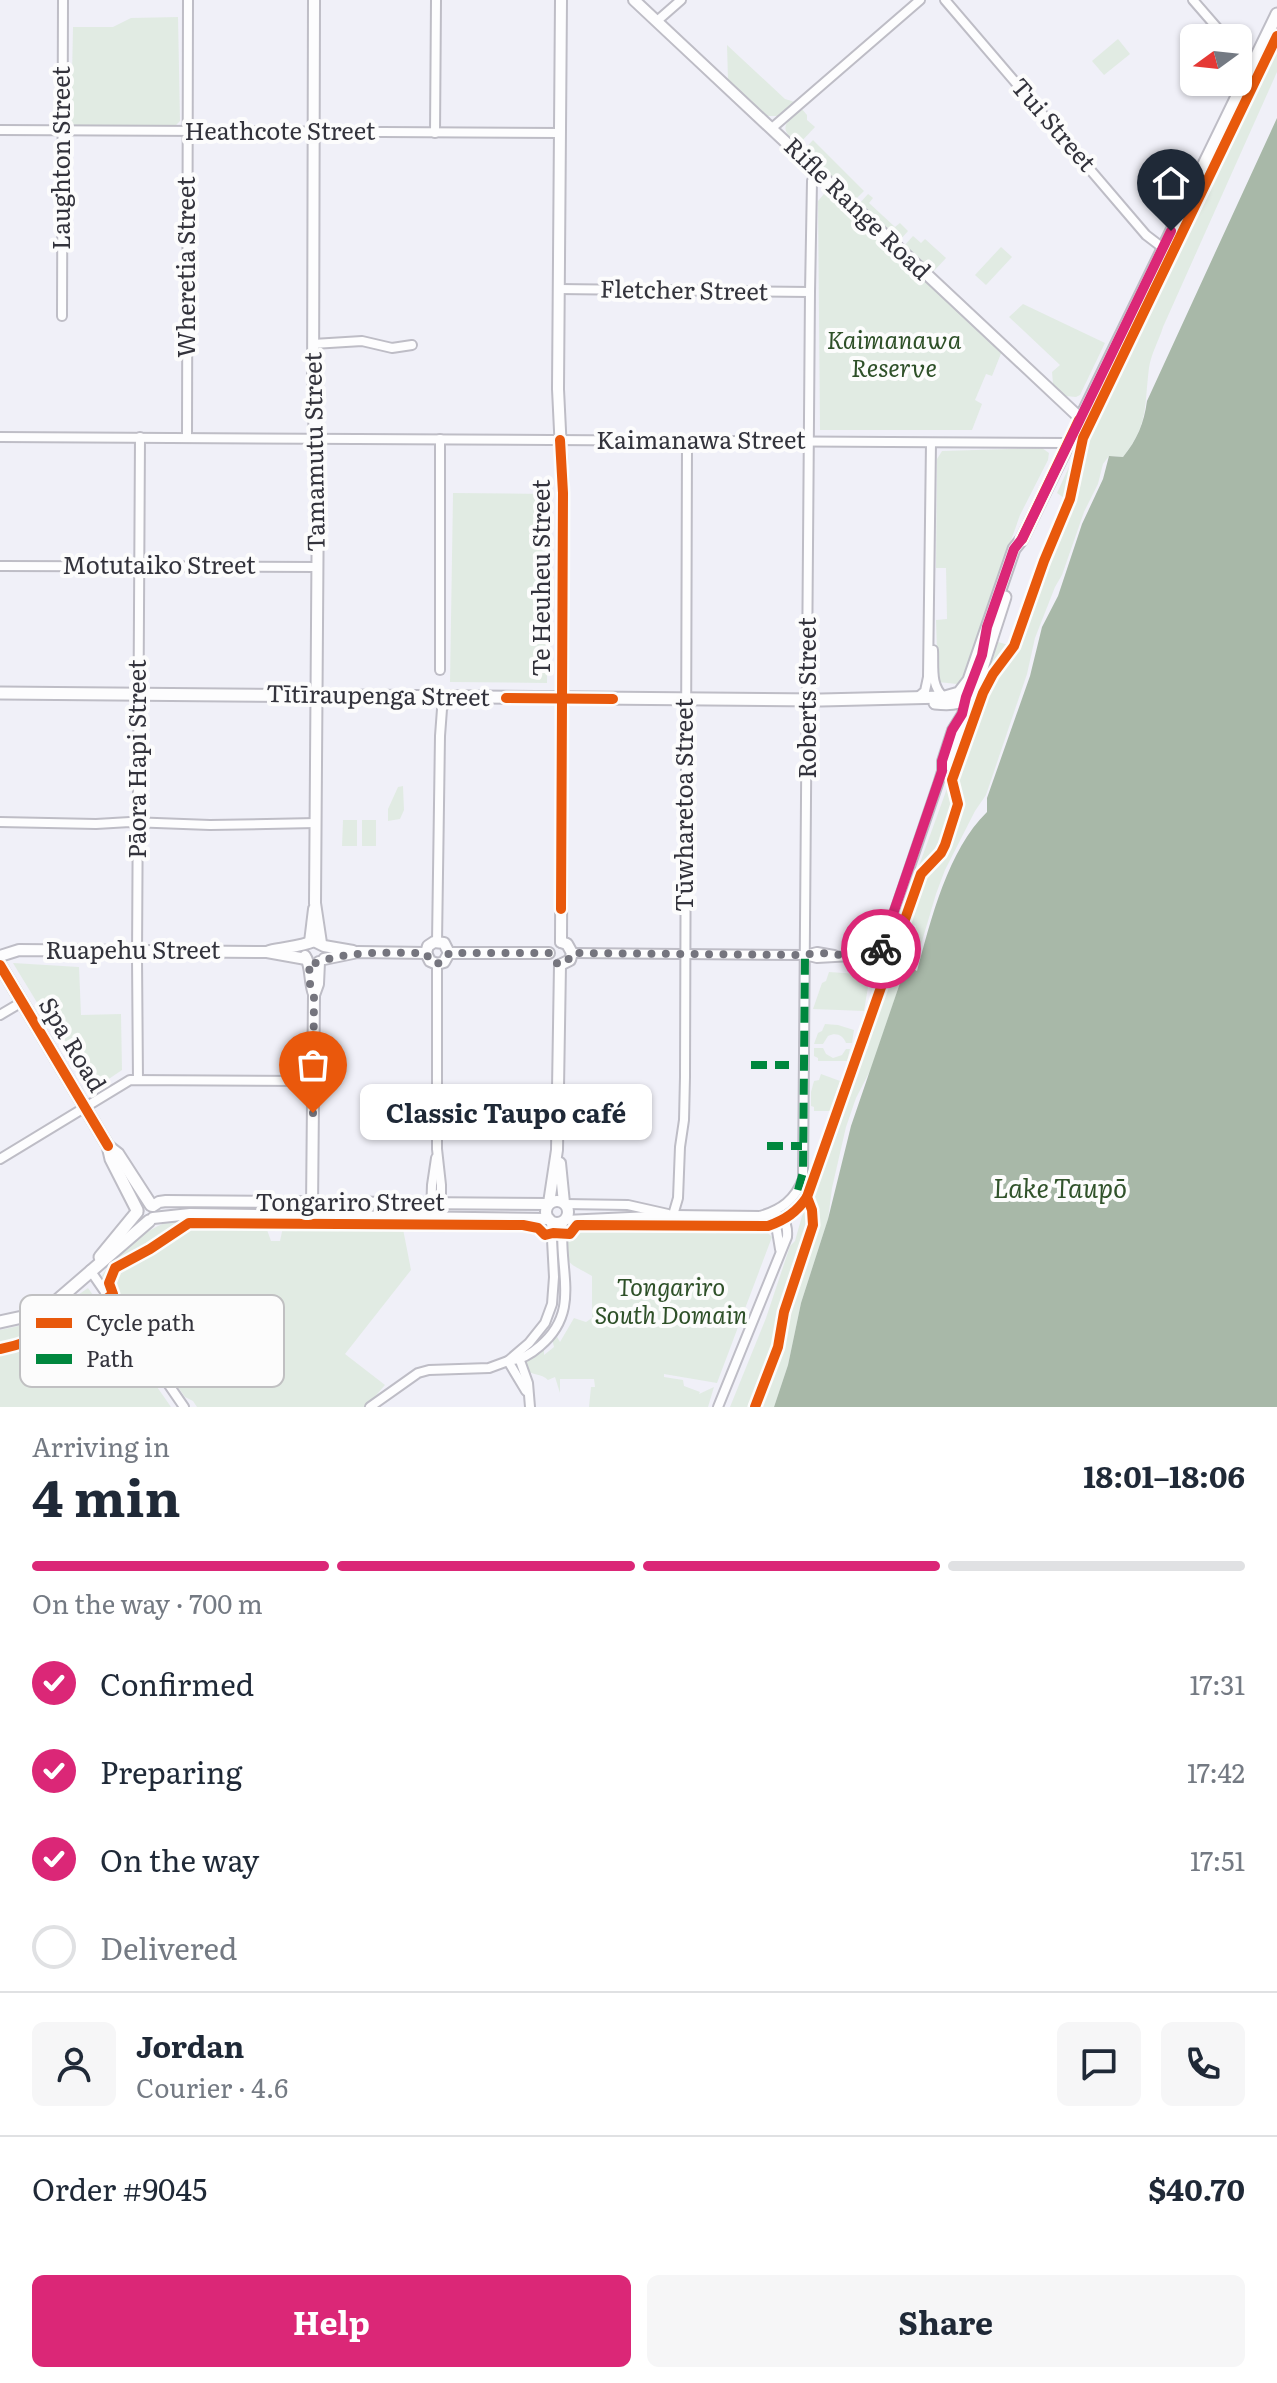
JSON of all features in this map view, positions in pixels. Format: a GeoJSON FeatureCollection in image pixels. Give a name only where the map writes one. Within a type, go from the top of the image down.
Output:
{"type":"FeatureCollection","features":[{"type":"Feature","properties":{"kind":"main road"},"geometry":{"type":"LineString","coordinates":[[964,701],[975,690],[1022,539],[1277,14]]}},
{"type":"Feature","properties":{"kind":"main road"},"geometry":{"type":"LineString","coordinates":[[944,701],[964,689],[1014,549],[1022,539]]}},
{"type":"Feature","properties":{"kind":"main road","name":"Tītīraupenga Street"},"geometry":{"type":"LineString","coordinates":[[0,693],[944,701]]}},
{"type":"Feature","properties":{"kind":"main road","name":"Tītīraupenga Street"},"geometry":{"type":"LineString","coordinates":[[901,699],[918,697],[953,705],[964,701]]}},
{"type":"Feature","properties":{"kind":"main road","name":"Spa Road"},"geometry":{"type":"LineString","coordinates":[[0,965],[108,1146],[111,1159],[137,1211]]}},
{"type":"Feature","properties":{"kind":"main road","name":"Spa Road"},"geometry":{"type":"LineString","coordinates":[[108,1146],[118,1154],[152,1213]]}},
{"type":"Feature","properties":{"kind":"main road"},"geometry":{"type":"LineString","coordinates":[[137,1211],[140,1219],[152,1213]]}},
{"type":"Feature","properties":{"kind":"main road"},"geometry":{"type":"LineString","coordinates":[[90,1270],[137,1211]]}},
{"type":"Feature","properties":{"kind":"main road"},"geometry":{"type":"LineString","coordinates":[[63,1295],[152,1213]]}},
{"type":"Feature","properties":{"kind":"main road"},"geometry":{"type":"LineString","coordinates":[[0,1322],[20,1318]]}},
{"type":"Feature","properties":{"kind":"street","name":"Laughton Street"},"geometry":{"type":"LineString","coordinates":[[62,316],[63,0]]}},
{"type":"Feature","properties":{"kind":"street","name":"Wheretia Street"},"geometry":{"type":"LineString","coordinates":[[187,438],[188,0]]}},
{"type":"Feature","properties":{"kind":"street","name":"Tamamutu Street"},"geometry":{"type":"LineString","coordinates":[[314,0],[313,344],[318,486],[315,944]]}},
{"type":"Feature","properties":{"kind":"street"},"geometry":{"type":"LineString","coordinates":[[435,133],[436,0]]}},
{"type":"Feature","properties":{"kind":"street","name":"Te Heuheu Street"},"geometry":{"type":"LineString","coordinates":[[561,0],[561,942]]}},
{"type":"Feature","properties":{"kind":"street","name":"Rifle Range Road"},"geometry":{"type":"LineString","coordinates":[[634,0],[1080,418]]}},
{"type":"Feature","properties":{"kind":"street"},"geometry":{"type":"LineString","coordinates":[[657,21],[681,0]]}},
{"type":"Feature","properties":{"kind":"street"},"geometry":{"type":"LineString","coordinates":[[772,128],[920,0]]}},
{"type":"Feature","properties":{"kind":"street","name":"Tui Street"},"geometry":{"type":"LineString","coordinates":[[945,0],[1146,235],[1163,248]]}},
{"type":"Feature","properties":{"kind":"street"},"geometry":{"type":"LineString","coordinates":[[1193,0],[1214,24]]}},
{"type":"Feature","properties":{"kind":"street","name":"Heathcote Street"},"geometry":{"type":"LineString","coordinates":[[0,130],[560,133]]}},
{"type":"Feature","properties":{"kind":"street","name":"Roberts Street"},"geometry":{"type":"LineString","coordinates":[[772,1213],[791,1199],[803,1179],[810,292],[812,181],[817,171]]}},
{"type":"Feature","properties":{"kind":"street","name":"Fletcher Street"},"geometry":{"type":"LineString","coordinates":[[559,289],[810,292]]}},
{"type":"Feature","properties":{"kind":"street"},"geometry":{"type":"LineString","coordinates":[[313,344],[369,342],[392,348],[412,345]]}},
{"type":"Feature","properties":{"kind":"street","name":"Kaimanawa Street"},"geometry":{"type":"LineString","coordinates":[[0,437],[1067,443]]}},
{"type":"Feature","properties":{"kind":"street","name":"Pāora Hapi Street"},"geometry":{"type":"LineString","coordinates":[[138,1080],[140,437]]}},
{"type":"Feature","properties":{"kind":"street"},"geometry":{"type":"LineString","coordinates":[[440,439],[440,670]]}},
{"type":"Feature","properties":{"kind":"street","name":"Tūwharetoa Street"},"geometry":{"type":"LineString","coordinates":[[673,1215],[678,1198],[684,1120],[687,441]]}},
{"type":"Feature","properties":{"kind":"street"},"geometry":{"type":"LineString","coordinates":[[931,443],[930,637],[934,684],[953,710],[956,723]]}},
{"type":"Feature","properties":{"kind":"street","name":"Motutaiko Street"},"geometry":{"type":"LineString","coordinates":[[0,566],[317,567]]}},
{"type":"Feature","properties":{"kind":"street"},"geometry":{"type":"LineString","coordinates":[[572,953],[874,954],[883,946],[942,771],[942,761],[982,655],[987,627]]}},
{"type":"Feature","properties":{"kind":"street"},"geometry":{"type":"LineString","coordinates":[[918,697],[928,686],[927,650],[930,637]]}},
{"type":"Feature","properties":{"kind":"street"},"geometry":{"type":"LineString","coordinates":[[942,771],[949,763],[975,690]]}},
{"type":"Feature","properties":{"kind":"street"},"geometry":{"type":"LineString","coordinates":[[427,697],[436,712],[440,736]]}},
{"type":"Feature","properties":{"kind":"street"},"geometry":{"type":"LineString","coordinates":[[437,942],[440,736],[442,709],[448,697]]}},
{"type":"Feature","properties":{"kind":"street"},"geometry":{"type":"LineString","coordinates":[[0,822],[316,823]]}},
{"type":"Feature","properties":{"kind":"street"},"geometry":{"type":"LineString","coordinates":[[561,942],[570,946],[572,953],[570,960],[560,965],[551,960],[549,953],[554,944],[561,942]]}},
{"type":"Feature","properties":{"kind":"street"},"geometry":{"type":"LineString","coordinates":[[437,964],[430,961],[426,953],[428,946],[444,943],[449,953]]}},
{"type":"Feature","properties":{"kind":"street"},"geometry":{"type":"LineString","coordinates":[[312,1216],[314,995],[318,984],[314,960],[304,953],[315,944],[326,952],[314,960]]}},
{"type":"Feature","properties":{"kind":"street","name":"Ruapehu Street"},"geometry":{"type":"LineString","coordinates":[[267,952],[315,944],[358,952],[426,953]]}},
{"type":"Feature","properties":{"kind":"street","name":"Ruapehu Street"},"geometry":{"type":"LineString","coordinates":[[0,956],[19,950],[267,952],[314,960],[358,952]]}},
{"type":"Feature","properties":{"kind":"street"},"geometry":{"type":"LineString","coordinates":[[449,953],[549,953]]}},
{"type":"Feature","properties":{"kind":"street"},"geometry":{"type":"LineString","coordinates":[[437,964],[449,953]]}},
{"type":"Feature","properties":{"kind":"street"},"geometry":{"type":"LineString","coordinates":[[436,1216],[437,964]]}},
{"type":"Feature","properties":{"kind":"street"},"geometry":{"type":"LineString","coordinates":[[519,1357],[545,1323],[552,1304],[554,1277],[550,1220],[546,1212],[557,1150],[560,965]]}},
{"type":"Feature","properties":{"kind":"street"},"geometry":{"type":"LineString","coordinates":[[0,1015],[22,1002]]}},
{"type":"Feature","properties":{"kind":"street"},"geometry":{"type":"LineString","coordinates":[[0,1159],[122,1084],[138,1080],[314,1081]]}},
{"type":"Feature","properties":{"kind":"street"},"geometry":{"type":"LineString","coordinates":[[370,1407],[422,1371],[484,1369],[537,1349],[552,1335],[563,1318],[565,1283],[562,1251],[564,1221],[568,1213],[557,1150]]}},
{"type":"Feature","properties":{"kind":"street"},"geometry":{"type":"LineString","coordinates":[[549,1204],[555,1200],[628,1205],[673,1215]]}},
{"type":"Feature","properties":{"kind":"street","name":"Tongariro Street"},"geometry":{"type":"LineString","coordinates":[[152,1213],[159,1202],[166,1201],[549,1204]]}},
{"type":"Feature","properties":{"kind":"street","name":"Tongariro Street"},"geometry":{"type":"LineString","coordinates":[[152,1213],[550,1220]]}},
{"type":"Feature","properties":{"kind":"street"},"geometry":{"type":"LineString","coordinates":[[550,1220],[558,1223],[673,1215],[760,1216],[772,1213],[782,1218],[787,1227],[787,1237],[718,1407]]}},
{"type":"Feature","properties":{"kind":"street"},"geometry":{"type":"LineString","coordinates":[[760,1216],[776,1225],[780,1249]]}},
{"type":"Feature","properties":{"kind":"street"},"geometry":{"type":"LineString","coordinates":[[90,1270],[107,1295]]}},
{"type":"Feature","properties":{"kind":"street"},"geometry":{"type":"LineString","coordinates":[[519,1357],[528,1383],[530,1407]]}},
{"type":"Feature","properties":{"kind":"street"},"geometry":{"type":"LineString","coordinates":[[508,1361],[523,1384],[530,1407]]}},
{"type":"Feature","properties":{"kind":"street"},"geometry":{"type":"LineString","coordinates":[[170,1387],[184,1407]]}},
{"type":"Feature","properties":{"kind":"green space"},"geometry":{"type":"Polygon","coordinates":[[[178,17],[180,121],[175,126],[71,125],[73,27],[113,27],[131,18],[178,17]]]}},
{"type":"Feature","properties":{"kind":"green space"},"geometry":{"type":"Polygon","coordinates":[[[1118,39],[1130,54],[1104,75],[1092,61],[1118,39]]]}},
{"type":"Feature","properties":{"kind":"green space"},"geometry":{"type":"Polygon","coordinates":[[[1277,41],[1277,72],[1153,352],[1141,425],[1123,457],[1109,456],[1103,464],[1098,484],[1035,638],[1027,674],[986,795],[945,870],[917,958],[901,980],[871,1069],[856,1098],[846,1127],[828,1219],[801,1303],[788,1365],[774,1407],[730,1407],[766,1318],[790,1246],[795,1241],[811,1199],[810,1193],[824,1163],[828,1144],[836,1129],[833,1127],[844,1098],[848,1096],[846,1094],[861,1051],[867,1050],[869,1044],[865,1042],[884,997],[882,995],[896,956],[911,941],[916,926],[899,921],[998,642],[1012,646],[1067,500],[1057,493],[1113,371],[1184,235],[1277,41]]]}},
{"type":"Feature","properties":{"kind":"green space"},"geometry":{"type":"Polygon","coordinates":[[[727,45],[785,99],[795,102],[778,116],[766,116],[728,80],[727,45]]]}},
{"type":"Feature","properties":{"kind":"green space"},"geometry":{"type":"Polygon","coordinates":[[[801,108],[815,127],[798,145],[788,134],[786,126],[801,108]]]}},
{"type":"Feature","properties":{"kind":"green space"},"geometry":{"type":"Polygon","coordinates":[[[813,140],[864,191],[855,200],[804,150],[813,140]]]}},
{"type":"Feature","properties":{"kind":"green space","name":"Kaimanawa Reserve"},"geometry":{"type":"Polygon","coordinates":[[[824,194],[833,195],[1002,351],[992,376],[986,374],[975,400],[982,404],[972,430],[820,430],[818,201],[824,194]]]}},
{"type":"Feature","properties":{"kind":"green space"},"geometry":{"type":"Polygon","coordinates":[[[868,194],[873,198],[869,203],[895,227],[900,223],[908,231],[900,240],[860,203],[868,194]]]}},
{"type":"Feature","properties":{"kind":"green space"},"geometry":{"type":"Polygon","coordinates":[[[913,236],[921,243],[925,239],[946,258],[933,272],[904,246],[913,236]]]}},
{"type":"Feature","properties":{"kind":"green space"},"geometry":{"type":"Polygon","coordinates":[[[1001,247],[1012,257],[986,285],[975,275],[1001,247]]]}},
{"type":"Feature","properties":{"kind":"green space"},"geometry":{"type":"Polygon","coordinates":[[[1023,304],[1105,343],[1080,395],[1065,396],[1053,384],[1052,372],[1060,365],[1009,317],[1023,304]]]}},
{"type":"Feature","properties":{"kind":"green space"},"geometry":{"type":"Polygon","coordinates":[[[1042,448],[1049,453],[1048,460],[1020,515],[961,681],[957,684],[938,682],[936,620],[947,619],[946,568],[936,568],[937,459],[942,451],[1042,448]]]}},
{"type":"Feature","properties":{"kind":"green space"},"geometry":{"type":"Polygon","coordinates":[[[453,493],[549,494],[547,683],[450,682],[453,493]]]}},
{"type":"Feature","properties":{"kind":"green space"},"geometry":{"type":"Polygon","coordinates":[[[403,786],[404,810],[400,819],[388,821],[388,809],[398,787],[403,786]]]}},
{"type":"Feature","properties":{"kind":"green space"},"geometry":{"type":"Polygon","coordinates":[[[343,820],[357,820],[357,846],[342,846],[343,820]]]}},
{"type":"Feature","properties":{"kind":"green space"},"geometry":{"type":"Polygon","coordinates":[[[362,820],[376,820],[376,846],[362,846],[362,820]]]}},
{"type":"Feature","properties":{"kind":"green space"},"geometry":{"type":"Polygon","coordinates":[[[13,963],[79,967],[81,1015],[121,1014],[122,1070],[91,1091],[13,963]]]}},
{"type":"Feature","properties":{"kind":"green space"},"geometry":{"type":"Polygon","coordinates":[[[829,972],[858,974],[869,981],[864,1011],[813,1009],[829,972]]]}},
{"type":"Feature","properties":{"kind":"green space"},"geometry":{"type":"Polygon","coordinates":[[[825,1024],[854,1030],[852,1043],[846,1043],[841,1036],[834,1034],[828,1036],[823,1044],[814,1044],[825,1024]]]}},
{"type":"Feature","properties":{"kind":"green space"},"geometry":{"type":"Polygon","coordinates":[[[814,1048],[823,1048],[833,1058],[850,1049],[847,1061],[818,1061],[814,1048]]]}},
{"type":"Feature","properties":{"kind":"green space"},"geometry":{"type":"Polygon","coordinates":[[[821,1074],[840,1081],[830,1111],[814,1111],[811,1106],[814,1081],[819,1080],[821,1074]]]}},
{"type":"Feature","properties":{"kind":"green space"},"geometry":{"type":"Polygon","coordinates":[[[188,1216],[181,1227],[114,1268],[108,1283],[112,1294],[102,1276],[117,1256],[138,1238],[162,1224],[188,1216]]]}},
{"type":"Feature","properties":{"kind":"green space"},"geometry":{"type":"Polygon","coordinates":[[[186,1226],[266,1227],[271,1241],[280,1241],[283,1227],[403,1229],[411,1270],[345,1354],[385,1385],[366,1407],[197,1407],[178,1387],[284,1387],[284,1295],[114,1295],[110,1284],[117,1269],[186,1226]]]}},
{"type":"Feature","properties":{"kind":"green space","name":"Tongariro South Domain"},"geometry":{"type":"Polygon","coordinates":[[[598,1226],[603,1232],[616,1229],[756,1230],[772,1237],[717,1383],[664,1374],[664,1377],[683,1380],[684,1386],[699,1394],[714,1387],[708,1407],[589,1407],[594,1379],[560,1379],[560,1393],[555,1377],[548,1380],[526,1369],[525,1360],[544,1348],[544,1355],[554,1347],[552,1339],[556,1335],[560,1342],[574,1318],[586,1322],[592,1318],[592,1276],[570,1263],[564,1238],[570,1242],[574,1231],[598,1226]]]}},
{"type":"Feature","properties":{"kind":"green space"},"geometry":{"type":"Polygon","coordinates":[[[88,1288],[93,1295],[78,1295],[88,1288]]]}},
{"type":"Feature","properties":{"kind":"green space"},"geometry":{"type":"Polygon","coordinates":[[[20,1326],[20,1387],[157,1387],[171,1407],[0,1407],[0,1330],[20,1326]]]}},
{"type":"Feature","properties":{"kind":"water","name":"Lake Taupō"},"geometry":{"type":"Polygon","coordinates":[[[1277,118],[1277,1407],[774,1407],[788,1365],[801,1303],[828,1219],[851,1126],[901,980],[910,967],[917,971],[951,865],[973,828],[987,812],[987,798],[1030,676],[1042,627],[1058,596],[1109,456],[1123,457],[1136,438],[1147,401],[1277,118]]]}},
{"type":"Feature","properties":{"kind":"marked path"},"geometry":{"type":"LineString","coordinates":[[798,1190],[803,1172],[805,955]]}},
{"type":"Feature","properties":{"kind":"marked path"},"geometry":{"type":"LineString","coordinates":[[751,1065],[789,1065]]}},
{"type":"Feature","properties":{"kind":"marked path"},"geometry":{"type":"LineString","coordinates":[[767,1146],[802,1146]]}},
{"type":"Feature","properties":{"kind":"cycle path"},"geometry":{"type":"LineString","coordinates":[[755,1407],[778,1347],[784,1312],[813,1225],[807,1197],[921,874],[945,845],[958,804],[952,780],[983,693],[1014,646],[1070,499],[1083,438],[1277,36]]}},
{"type":"Feature","properties":{"kind":"cycle path"},"geometry":{"type":"LineString","coordinates":[[1022,539],[1079,420]]}},
{"type":"Feature","properties":{"kind":"cycle path"},"geometry":{"type":"LineString","coordinates":[[560,440],[563,493],[561,909]]}},
{"type":"Feature","properties":{"kind":"cycle path"},"geometry":{"type":"LineString","coordinates":[[506,698],[613,699]]}},
{"type":"Feature","properties":{"kind":"cycle path"},"geometry":{"type":"LineString","coordinates":[[0,965],[108,1146]]}},
{"type":"Feature","properties":{"kind":"cycle path"},"geometry":{"type":"LineString","coordinates":[[112,1295],[109,1283],[115,1268],[189,1223],[523,1225],[538,1228],[545,1235],[570,1234],[577,1225],[768,1226],[790,1215],[807,1197]]}},
{"type":"Feature","properties":{"kind":"cycle path"},"geometry":{"type":"LineString","coordinates":[[0,1349],[20,1343]]}},
{"type":"Feature","properties":{"kind":"way so far"},"geometry":{"type":"LineString","coordinates":[[313,1113],[314,995],[309,962],[358,952],[426,953],[427,959],[437,964],[444,962],[449,953],[549,953],[551,960],[560,965],[570,960],[572,953],[805,955],[826,952],[836,956],[874,954],[881,949]]}},
{"type":"Feature","properties":{"kind":"place","name":"Classic Taupo café"},"geometry":{"type":"Point","coordinates":[313,1113]}},
{"type":"Feature","properties":{"kind":"route"},"geometry":{"type":"LineString","coordinates":[[881,949],[942,771],[952,730],[962,714],[982,655],[987,627],[1014,549],[1022,539],[1171,231]]}}]}
